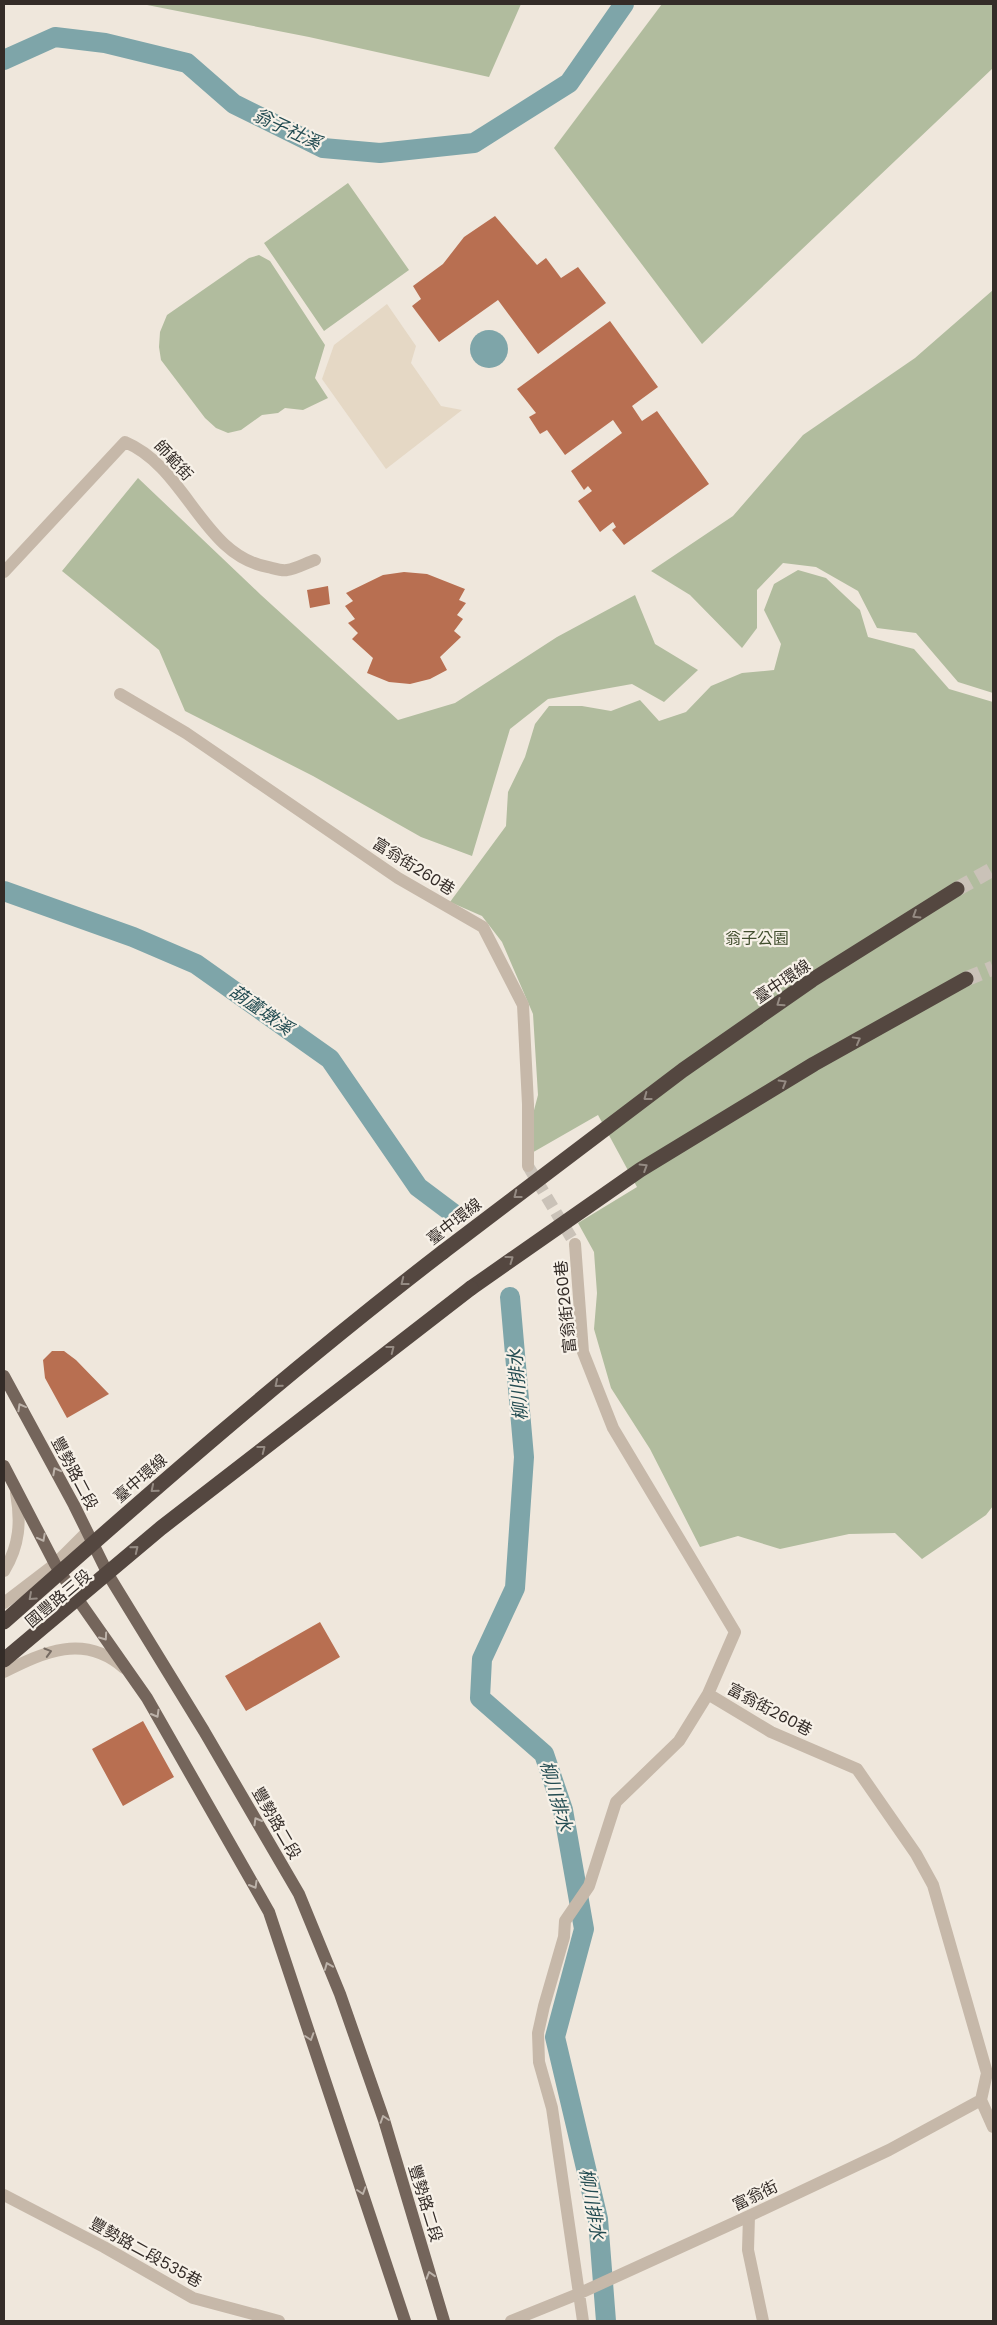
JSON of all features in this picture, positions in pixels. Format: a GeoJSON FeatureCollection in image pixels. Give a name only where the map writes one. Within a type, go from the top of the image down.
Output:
{"type":"FeatureCollection","features":[{"type":"Feature","properties":{"kind":"highway","name":"臺中環線"},"geometry":{"type":"LineString","coordinates":[[4,1622],[134,1505],[364,1313],[442,1252],[683,1070],[812,980],[957,889]]}},
{"type":"Feature","properties":{"kind":"highway"},"geometry":{"type":"LineString","coordinates":[[4,1660],[161,1528],[471,1288],[640,1170],[814,1064],[966,979]]}},
{"type":"Feature","properties":{"kind":"main road","name":"豐勢路二段"},"geometry":{"type":"LineString","coordinates":[[4,1376],[110,1576],[204,1731],[299,1894],[340,1994],[384,2120],[444,2321]]}},
{"type":"Feature","properties":{"kind":"main road"},"geometry":{"type":"LineString","coordinates":[[4,1466],[56,1564],[79,1601],[147,1698],[269,1912],[405,2321]]}},
{"type":"Feature","properties":{"kind":"street","name":"師範街"},"geometry":{"type":"LineString","coordinates":[[4,572],[125,442],[142,449],[160,464],[225,546],[251,564],[285,571],[315,560]]}},
{"type":"Feature","properties":{"kind":"street","name":"富翁街260巷"},"geometry":{"type":"LineString","coordinates":[[120,694],[186,733],[398,878],[483,926],[523,1005],[528,1104],[528,1166]]}},
{"type":"Feature","properties":{"kind":"street","name":"富翁街260巷"},"geometry":{"type":"LineString","coordinates":[[575,1244],[583,1352],[613,1428],[735,1632],[708,1694],[771,1732],[857,1769],[916,1854],[934,1886],[987,2073],[981,2100]]}},
{"type":"Feature","properties":{"kind":"street"},"geometry":{"type":"LineString","coordinates":[[4,1571],[15,1550],[20,1522],[16,1492],[12,1481]]}},
{"type":"Feature","properties":{"kind":"street","name":"國豐路三段"},"geometry":{"type":"LineString","coordinates":[[4,1603],[56,1564],[87,1532]]}},
{"type":"Feature","properties":{"kind":"street","name":"國豐路三段"},"geometry":{"type":"LineString","coordinates":[[4,1664],[110,1576]]}},
{"type":"Feature","properties":{"kind":"street","name":"國豐路三段"},"geometry":{"type":"LineString","coordinates":[[4,1672],[46,1652],[77,1648],[92,1651],[114,1660],[130,1673]]}},
{"type":"Feature","properties":{"kind":"street"},"geometry":{"type":"LineString","coordinates":[[583,2321],[552,2108],[539,2062],[538,2033],[564,1937],[565,1920],[590,1886],[616,1802],[679,1741],[708,1694]]}},
{"type":"Feature","properties":{"kind":"street"},"geometry":{"type":"LineString","coordinates":[[981,2100],[993,2127]]}},
{"type":"Feature","properties":{"kind":"street","name":"富翁街"},"geometry":{"type":"LineString","coordinates":[[511,2321],[620,2276],[749,2216],[888,2150],[981,2100]]}},
{"type":"Feature","properties":{"kind":"street","name":"豐勢路二段535巷"},"geometry":{"type":"LineString","coordinates":[[4,2195],[104,2246],[193,2298],[278,2321]]}},
{"type":"Feature","properties":{"kind":"street"},"geometry":{"type":"LineString","coordinates":[[749,2216],[748,2250],[763,2321]]}},
{"type":"Feature","properties":{"kind":"green space"},"geometry":{"type":"Polygon","coordinates":[[[142,4],[521,4],[489,77],[309,37],[142,4]]]}},
{"type":"Feature","properties":{"kind":"green space"},"geometry":{"type":"Polygon","coordinates":[[[662,4],[993,4],[993,68],[702,344],[554,148],[662,4]]]}},
{"type":"Feature","properties":{"kind":"green space"},"geometry":{"type":"Polygon","coordinates":[[[348,183],[409,270],[324,331],[264,243],[348,183]]]}},
{"type":"Feature","properties":{"kind":"green space"},"geometry":{"type":"Polygon","coordinates":[[[259,255],[270,261],[325,345],[315,378],[328,398],[303,410],[285,408],[278,413],[262,415],[241,430],[228,433],[216,428],[205,418],[161,360],[159,347],[160,332],[167,315],[249,258],[259,255]]]}},
{"type":"Feature","properties":{"kind":"green space"},"geometry":{"type":"Polygon","coordinates":[[[993,290],[993,693],[958,682],[916,633],[877,628],[858,591],[816,567],[783,563],[757,590],[757,628],[742,648],[690,595],[651,571],[733,516],[803,435],[915,358],[993,290]]]}},
{"type":"Feature","properties":{"kind":"green space"},"geometry":{"type":"Polygon","coordinates":[[[138,478],[261,595],[398,720],[455,703],[557,637],[635,595],[655,644],[698,670],[664,702],[632,684],[548,699],[510,729],[472,856],[421,837],[313,776],[185,711],[159,650],[62,571],[138,478]]]}},
{"type":"Feature","properties":{"kind":"green space","name":"翁子公園"},"geometry":{"type":"Polygon","coordinates":[[[798,570],[826,578],[860,610],[868,637],[914,649],[949,689],[993,702],[993,1506],[986,1515],[922,1559],[895,1533],[849,1534],[780,1549],[738,1536],[700,1547],[650,1449],[611,1388],[594,1329],[597,1293],[594,1252],[578,1223],[637,1187],[598,1115],[530,1154],[528,1133],[538,1095],[533,1014],[502,942],[482,916],[450,902],[506,826],[508,792],[525,757],[535,724],[549,706],[582,706],[611,711],[640,700],[659,721],[686,712],[711,686],[742,673],[774,670],[781,644],[764,610],[774,584],[798,570]]]}},
{"type":"Feature","properties":{"kind":"shaded area"},"geometry":{"type":"Polygon","coordinates":[[[387,304],[416,346],[411,363],[441,406],[462,410],[386,469],[322,379],[334,345],[387,304]]]}},
{"type":"Feature","properties":{"kind":"water"},"geometry":{"type":"Polygon","coordinates":[[[489,330],[503,335],[508,349],[503,363],[489,368],[475,363],[470,349],[475,335],[489,330]]]}},
{"type":"Feature","properties":{"kind":"building"},"geometry":{"type":"Polygon","coordinates":[[[495,216],[537,265],[546,258],[561,278],[578,267],[606,303],[538,354],[498,300],[439,342],[412,306],[421,299],[413,286],[443,264],[464,237],[495,216]]]}},
{"type":"Feature","properties":{"kind":"building"},"geometry":{"type":"Polygon","coordinates":[[[610,321],[658,387],[632,406],[642,421],[657,411],[709,484],[624,545],[612,530],[616,527],[613,522],[600,532],[578,501],[592,491],[588,486],[584,490],[571,471],[622,433],[613,420],[565,455],[547,430],[540,434],[529,417],[536,413],[517,389],[610,321]]]}},
{"type":"Feature","properties":{"kind":"building"},"geometry":{"type":"Polygon","coordinates":[[[404,572],[427,574],[465,589],[459,600],[466,603],[457,615],[463,619],[454,631],[461,637],[440,657],[447,670],[430,679],[410,684],[389,682],[367,673],[373,658],[352,639],[358,633],[348,623],[355,619],[345,606],[353,601],[346,593],[383,575],[404,572]]]}},
{"type":"Feature","properties":{"kind":"building"},"geometry":{"type":"Polygon","coordinates":[[[328,586],[330,604],[310,608],[307,590],[328,586]]]}},
{"type":"Feature","properties":{"kind":"building"},"geometry":{"type":"Polygon","coordinates":[[[52,1351],[64,1351],[76,1360],[109,1394],[67,1418],[45,1378],[43,1360],[52,1351]]]}},
{"type":"Feature","properties":{"kind":"building"},"geometry":{"type":"Polygon","coordinates":[[[320,1622],[340,1657],[246,1711],[225,1676],[320,1622]]]}},
{"type":"Feature","properties":{"kind":"building"},"geometry":{"type":"Polygon","coordinates":[[[143,1721],[174,1777],[123,1806],[92,1749],[143,1721]]]}},
{"type":"Feature","properties":{"kind":"waterway","name":"翁子社溪"},"geometry":{"type":"LineString","coordinates":[[4,60],[55,37],[105,43],[187,63],[234,104],[323,148],[380,153],[474,143],[569,83],[624,4]]}},
{"type":"Feature","properties":{"kind":"waterway","name":"葫蘆墩溪"},"geometry":{"type":"LineString","coordinates":[[4,891],[133,937],[196,964],[330,1059],[418,1187],[454,1214]]}},
{"type":"Feature","properties":{"kind":"waterway","name":"柳川排水"},"geometry":{"type":"LineString","coordinates":[[510,1297],[524,1457],[515,1588],[482,1659],[480,1698],[544,1754],[563,1810],[584,1929],[555,2037],[598,2219],[606,2321]]}},
{"type":"Feature","properties":{"kind":"tunnel"},"geometry":{"type":"LineString","coordinates":[[957,889],[993,869]]}},
{"type":"Feature","properties":{"kind":"tunnel"},"geometry":{"type":"LineString","coordinates":[[966,979],[993,968]]}},
{"type":"Feature","properties":{"kind":"tunnel"},"geometry":{"type":"LineString","coordinates":[[528,1166],[575,1244]]}}]}
